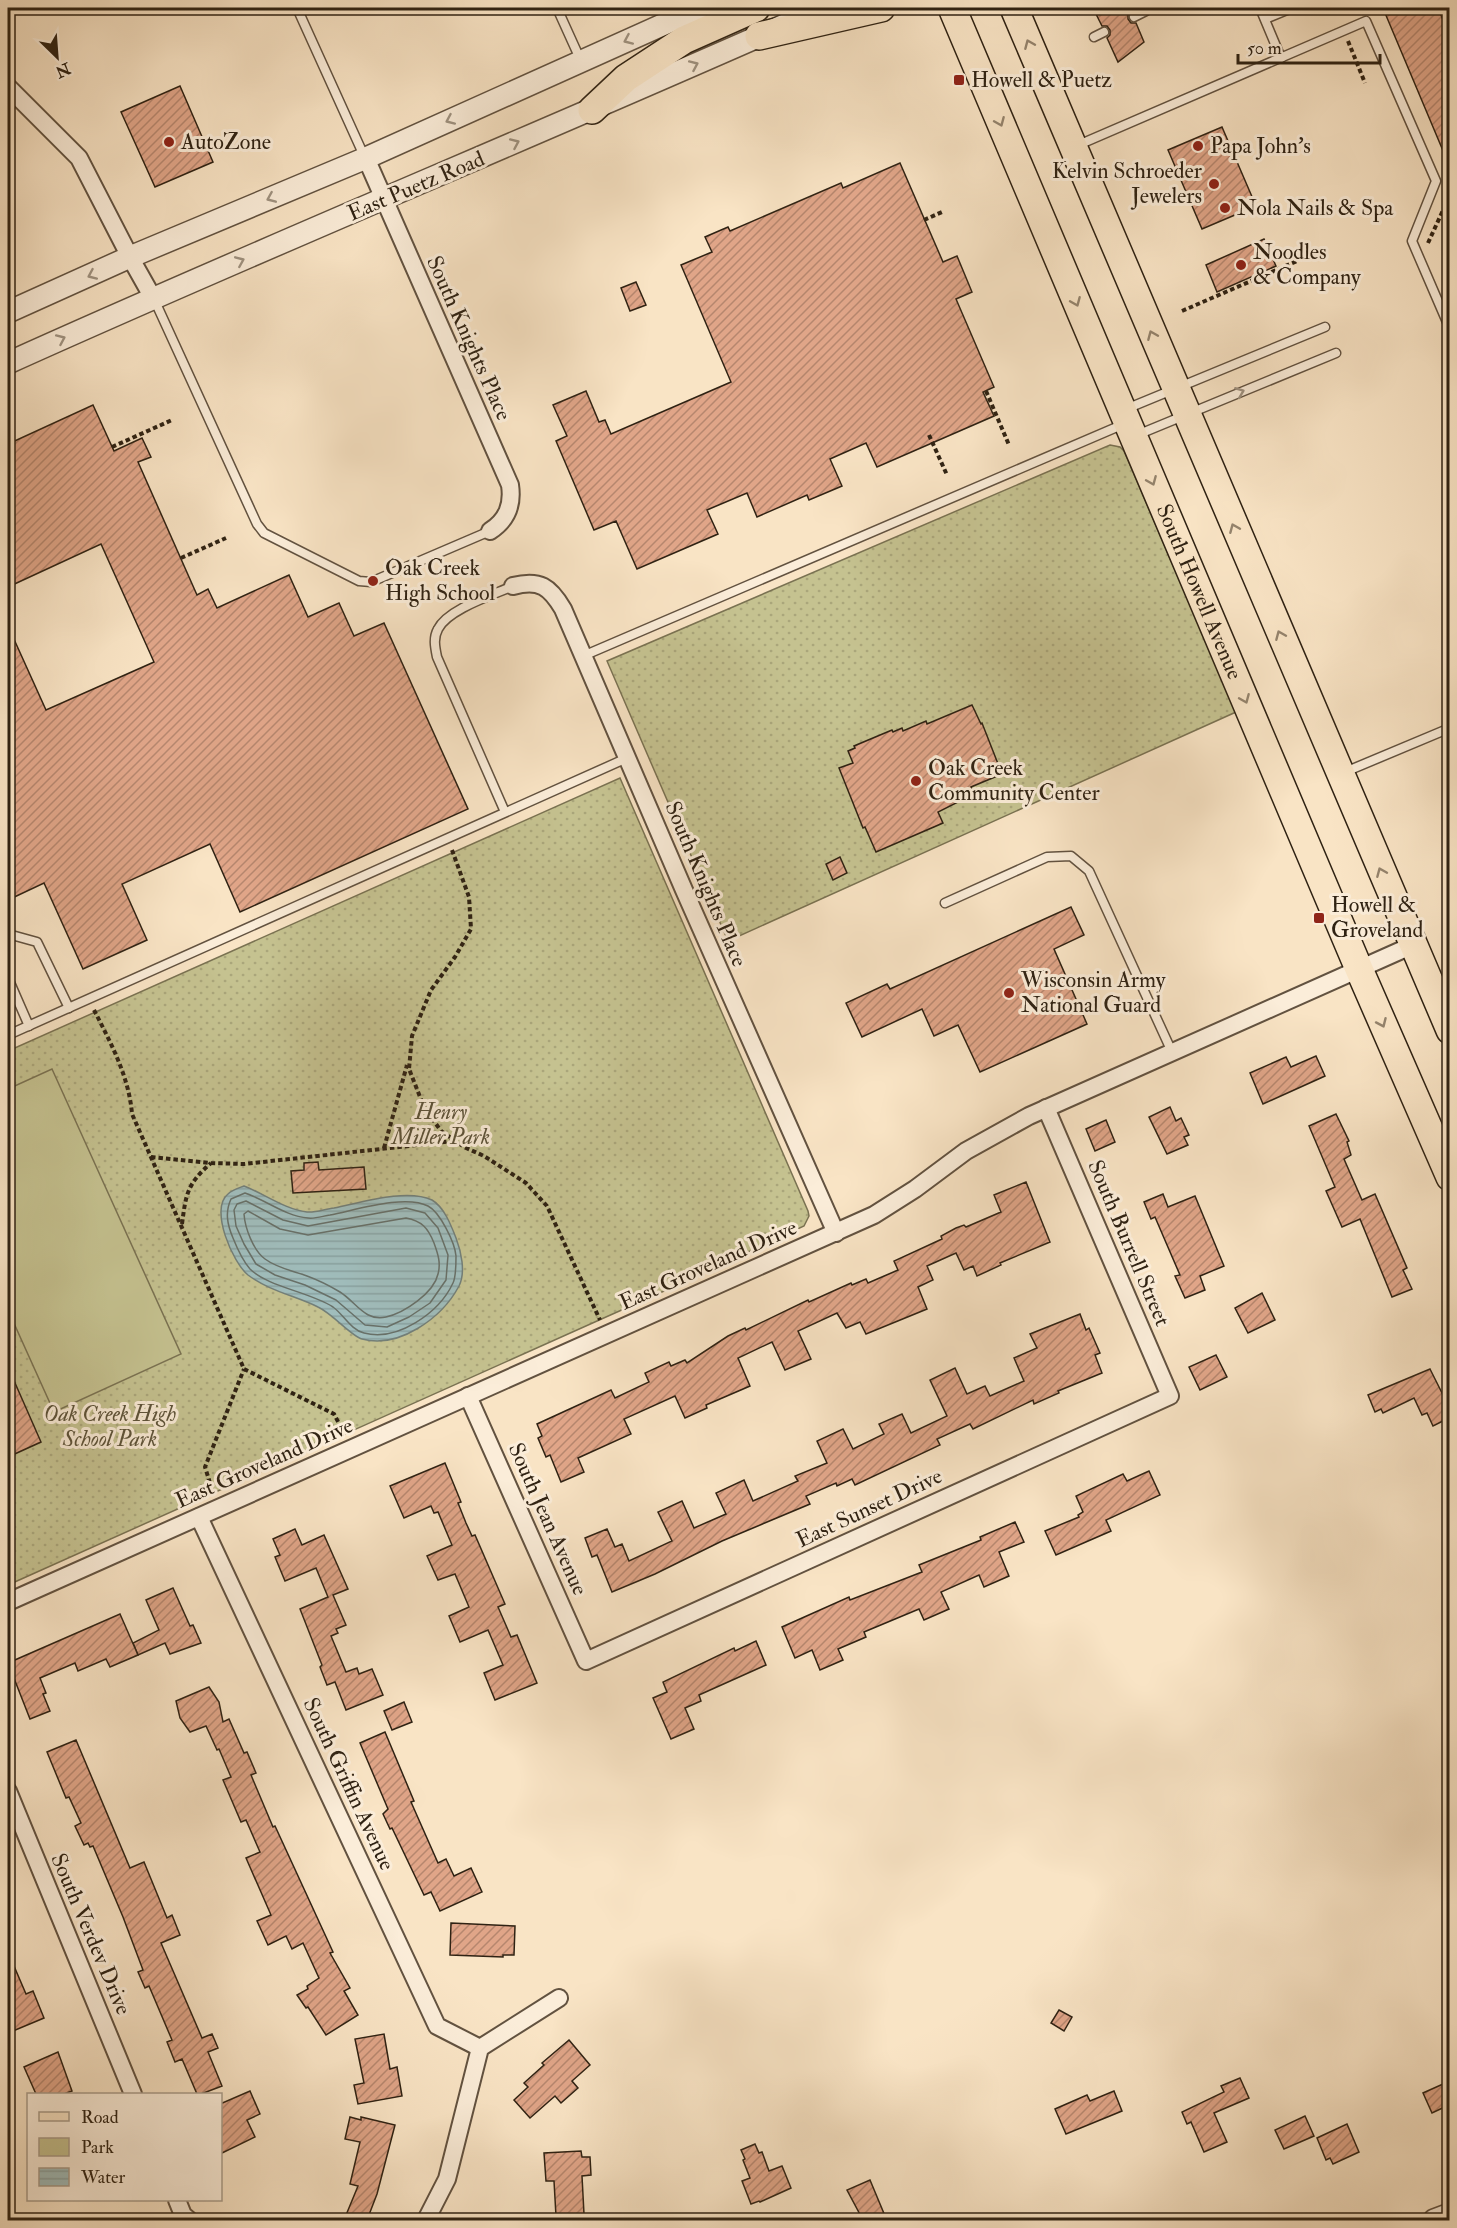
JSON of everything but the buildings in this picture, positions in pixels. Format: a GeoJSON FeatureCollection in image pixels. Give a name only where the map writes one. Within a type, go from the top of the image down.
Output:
{"type":"FeatureCollection","features":[{"type":"Feature","properties":{"kind":"main road"},"geometry":{"type":"LineString","coordinates":[[592,110],[626,78],[684,40],[756,8]]}},
{"type":"Feature","properties":{"kind":"main road"},"geometry":{"type":"LineString","coordinates":[[759,36],[880,8]]}},
{"type":"Feature","properties":{"kind":"main road","name":"South Howell Avenue"},"geometry":{"type":"LineString","coordinates":[[951,8],[1449,1177]]}},
{"type":"Feature","properties":{"kind":"main road"},"geometry":{"type":"LineString","coordinates":[[1014,8],[1449,1030]]}},
{"type":"Feature","properties":{"kind":"street","name":"East Puetz Road"},"geometry":{"type":"LineString","coordinates":[[8,312],[130,257],[366,158],[700,8]]}},
{"type":"Feature","properties":{"kind":"street","name":"East Puetz Road"},"geometry":{"type":"LineString","coordinates":[[8,363],[823,8]]}},
{"type":"Feature","properties":{"kind":"street"},"geometry":{"type":"LineString","coordinates":[[8,87],[79,158],[153,298]]}},
{"type":"Feature","properties":{"kind":"street","name":"South Knights Place"},"geometry":{"type":"LineString","coordinates":[[366,158],[510,485],[512,498],[508,512],[500,524],[489,531]]}},
{"type":"Feature","properties":{"kind":"street","name":"South Knights Place"},"geometry":{"type":"LineString","coordinates":[[513,586],[525,583],[539,584],[553,593],[563,609],[836,1233]]}},
{"type":"Feature","properties":{"kind":"street","name":"East Groveland Drive"},"geometry":{"type":"LineString","coordinates":[[8,1602],[836,1233],[891,1205],[966,1151],[1046,1108],[1413,945]]}},
{"type":"Feature","properties":{"kind":"street","name":"South Burrell Street"},"geometry":{"type":"LineString","coordinates":[[1046,1108],[1170,1396]]}},
{"type":"Feature","properties":{"kind":"street","name":"South Jean Avenue"},"geometry":{"type":"LineString","coordinates":[[468,1396],[586,1661]]}},
{"type":"Feature","properties":{"kind":"street","name":"East Sunset Drive"},"geometry":{"type":"LineString","coordinates":[[586,1661],[1170,1396]]}},
{"type":"Feature","properties":{"kind":"street","name":"South Griffin Avenue"},"geometry":{"type":"LineString","coordinates":[[199,1517],[437,2026],[480,2048]]}},
{"type":"Feature","properties":{"kind":"street","name":"South Verdev Drive"},"geometry":{"type":"LineString","coordinates":[[8,1791],[134,2093]]}},
{"type":"Feature","properties":{"kind":"street"},"geometry":{"type":"LineString","coordinates":[[426,2220],[447,2179],[480,2048],[559,1998]]}},
{"type":"Feature","properties":{"kind":"street"},"geometry":{"type":"LineString","coordinates":[[178,2201],[183,2215],[189,2220]]}},
{"type":"Feature","properties":{"kind":"street"},"geometry":{"type":"LineString","coordinates":[[1434,2220],[1449,2214]]}},
{"type":"Feature","properties":{"kind":"lane"},"geometry":{"type":"LineString","coordinates":[[297,8],[366,158]]}},
{"type":"Feature","properties":{"kind":"lane"},"geometry":{"type":"LineString","coordinates":[[557,8],[581,61]]}},
{"type":"Feature","properties":{"kind":"lane"},"geometry":{"type":"LineString","coordinates":[[1260,8],[1281,58]]}},
{"type":"Feature","properties":{"kind":"lane"},"geometry":{"type":"LineString","coordinates":[[1264,19],[1292,8]]}},
{"type":"Feature","properties":{"kind":"lane"},"geometry":{"type":"LineString","coordinates":[[1134,17],[1146,11]]}},
{"type":"Feature","properties":{"kind":"lane"},"geometry":{"type":"LineString","coordinates":[[1073,147],[1366,21],[1436,181],[1412,241],[1449,329]]}},
{"type":"Feature","properties":{"kind":"lane"},"geometry":{"type":"LineString","coordinates":[[1094,37],[1104,32]]}},
{"type":"Feature","properties":{"kind":"lane"},"geometry":{"type":"LineString","coordinates":[[153,298],[257,524],[264,533],[359,581],[371,582],[489,531]]}},
{"type":"Feature","properties":{"kind":"lane"},"geometry":{"type":"LineString","coordinates":[[583,656],[1127,424],[1175,388],[1325,327]]}},
{"type":"Feature","properties":{"kind":"lane"},"geometry":{"type":"LineString","coordinates":[[1127,424],[1186,415],[1336,352]]}},
{"type":"Feature","properties":{"kind":"lane"},"geometry":{"type":"LineString","coordinates":[[505,812],[436,657],[434,641],[438,628],[446,618],[513,586]]}},
{"type":"Feature","properties":{"kind":"lane"},"geometry":{"type":"LineString","coordinates":[[1340,775],[1449,728]]}},
{"type":"Feature","properties":{"kind":"lane"},"geometry":{"type":"LineString","coordinates":[[8,1035],[627,758]]}},
{"type":"Feature","properties":{"kind":"lane"},"geometry":{"type":"LineString","coordinates":[[945,903],[1047,857],[1071,856],[1089,871],[1172,1052]]}},
{"type":"Feature","properties":{"kind":"lane"},"geometry":{"type":"LineString","coordinates":[[8,934],[37,942],[69,1008]]}},
{"type":"Feature","properties":{"kind":"lane"},"geometry":{"type":"LineString","coordinates":[[8,978],[29,1026]]}},
{"type":"Feature","properties":{"kind":"path"},"geometry":{"type":"LineString","coordinates":[[1365,82],[1347,41],[1370,32]]}},
{"type":"Feature","properties":{"kind":"path"},"geometry":{"type":"LineString","coordinates":[[1428,244],[1449,195]]}},
{"type":"Feature","properties":{"kind":"path"},"geometry":{"type":"LineString","coordinates":[[924,220],[942,212]]}},
{"type":"Feature","properties":{"kind":"path"},"geometry":{"type":"LineString","coordinates":[[1182,311],[1297,261]]}},
{"type":"Feature","properties":{"kind":"path"},"geometry":{"type":"LineString","coordinates":[[986,391],[1010,445]]}},
{"type":"Feature","properties":{"kind":"path"},"geometry":{"type":"LineString","coordinates":[[112,447],[172,420]]}},
{"type":"Feature","properties":{"kind":"path"},"geometry":{"type":"LineString","coordinates":[[929,435],[947,475]]}},
{"type":"Feature","properties":{"kind":"path"},"geometry":{"type":"LineString","coordinates":[[181,558],[226,538]]}},
{"type":"Feature","properties":{"kind":"path"},"geometry":{"type":"LineString","coordinates":[[448,838],[469,897],[471,929],[455,957],[431,990],[412,1036],[409,1069],[424,1107],[441,1131],[526,1183],[547,1206],[606,1335]]}},
{"type":"Feature","properties":{"kind":"path"},"geometry":{"type":"LineString","coordinates":[[88,999],[121,1066],[130,1096],[132,1114],[244,1369],[334,1414],[351,1449]]}},
{"type":"Feature","properties":{"kind":"path"},"geometry":{"type":"LineString","coordinates":[[384,1148],[410,1056]]}},
{"type":"Feature","properties":{"kind":"path"},"geometry":{"type":"LineString","coordinates":[[151,1157],[244,1164],[455,1141]]}},
{"type":"Feature","properties":{"kind":"path"},"geometry":{"type":"LineString","coordinates":[[182,1227],[185,1200],[195,1177],[211,1163]]}},
{"type":"Feature","properties":{"kind":"path"},"geometry":{"type":"LineString","coordinates":[[210,1483],[205,1467],[244,1369]]}},
{"type":"Feature","properties":{"kind":"green space"},"geometry":{"type":"Polygon","coordinates":[[[1110,445],[1120,447],[1124,451],[1236,712],[728,941],[607,661],[1110,445]]]}},
{"type":"Feature","properties":{"kind":"green space","name":"Henry Miller Park"},"geometry":{"type":"Polygon","coordinates":[[[620,778],[808,1211],[809,1216],[804,1226],[8,1585],[8,1051],[620,778]]]}},
{"type":"Feature","properties":{"kind":"green space"},"geometry":{"type":"Polygon","coordinates":[[[52,1069],[181,1354],[54,1412],[8,1310],[8,1089],[52,1069]]]}},
{"type":"Feature","properties":{"kind":"water"},"geometry":{"type":"Polygon","coordinates":[[[244,1186],[282,1205],[307,1212],[396,1196],[409,1195],[432,1200],[447,1217],[458,1243],[462,1268],[459,1286],[442,1309],[418,1328],[390,1339],[376,1341],[362,1339],[324,1310],[256,1281],[242,1269],[225,1236],[221,1211],[223,1201],[228,1194],[244,1186]]]}},
{"type":"Feature","properties":{"kind":"place","name":"Howell & Puetz"},"geometry":{"type":"Point","coordinates":[959,80]}},
{"type":"Feature","properties":{"kind":"place","name":"AutoZone"},"geometry":{"type":"Point","coordinates":[169,142]}},
{"type":"Feature","properties":{"kind":"place","name":"Papa John's"},"geometry":{"type":"Point","coordinates":[1198,146]}},
{"type":"Feature","properties":{"kind":"place","name":"Kelvin Schroeder Jewelers"},"geometry":{"type":"Point","coordinates":[1214,184]}},
{"type":"Feature","properties":{"kind":"place","name":"Nola Nails & Spa"},"geometry":{"type":"Point","coordinates":[1225,208]}},
{"type":"Feature","properties":{"kind":"place","name":"Noodles & Company"},"geometry":{"type":"Point","coordinates":[1241,265]}},
{"type":"Feature","properties":{"kind":"place","name":"Oak Creek High School"},"geometry":{"type":"Point","coordinates":[373,581]}},
{"type":"Feature","properties":{"kind":"place","name":"Oak Creek Community Center"},"geometry":{"type":"Point","coordinates":[916,781]}},
{"type":"Feature","properties":{"kind":"place","name":"Howell & Groveland"},"geometry":{"type":"Point","coordinates":[1319,918]}},
{"type":"Feature","properties":{"kind":"place","name":"Wisconsin Army National Guard"},"geometry":{"type":"Point","coordinates":[1009,993]}},
{"type":"Feature","properties":{"kind":"park label","name":"Oak Creek High School Park"},"geometry":{"type":"Point","coordinates":[110,1426]}}]}
